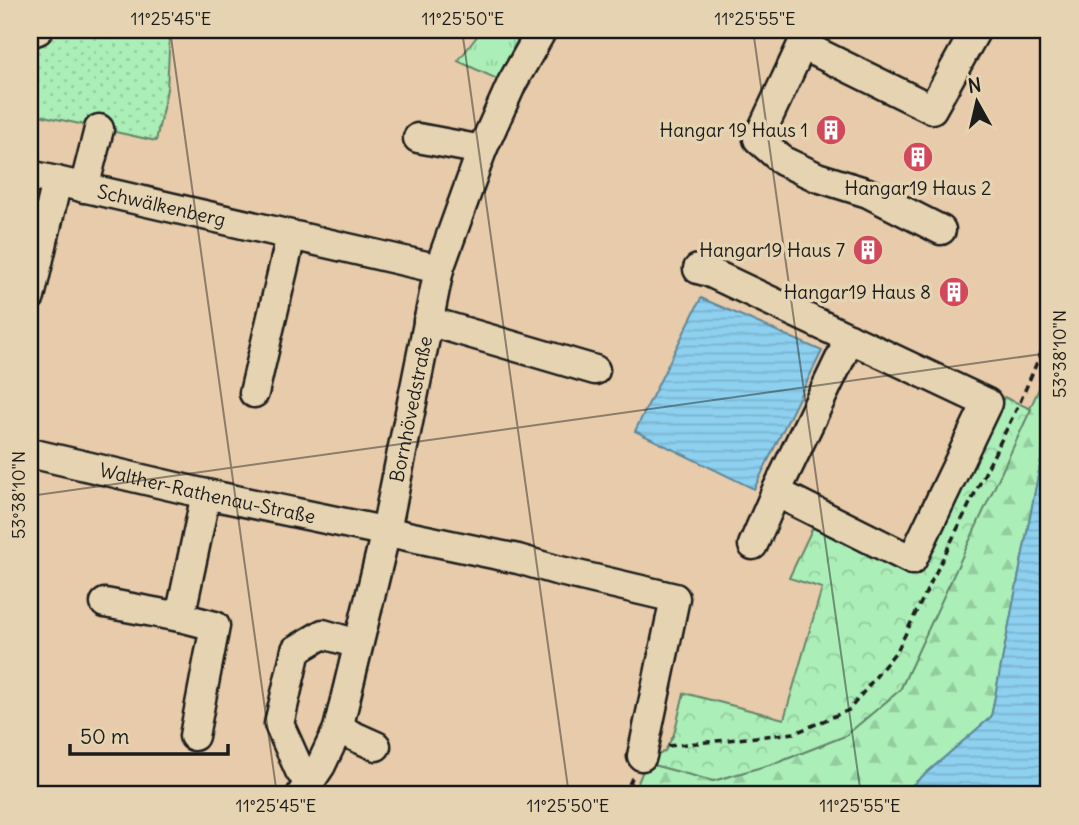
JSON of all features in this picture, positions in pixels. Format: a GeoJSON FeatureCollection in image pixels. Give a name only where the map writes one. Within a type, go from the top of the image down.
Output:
{"type":"FeatureCollection","features":[{"type":"Feature","properties":{"kind":"street"},"geometry":{"type":"LineString","coordinates":[[30,33],[38,30]]}},
{"type":"Feature","properties":{"kind":"street","name":"Bornhövedstraße"},"geometry":{"type":"LineString","coordinates":[[305,788],[321,765],[338,729],[386,531],[439,269],[482,150],[512,83],[542,30]]}},
{"type":"Feature","properties":{"kind":"street"},"geometry":{"type":"LineString","coordinates":[[941,230],[867,193],[817,177],[783,161],[758,139],[805,37],[932,109],[976,30]]}},
{"type":"Feature","properties":{"kind":"street"},"geometry":{"type":"LineString","coordinates":[[84,188],[99,129]]}},
{"type":"Feature","properties":{"kind":"street"},"geometry":{"type":"LineString","coordinates":[[418,138],[482,150]]}},
{"type":"Feature","properties":{"kind":"street"},"geometry":{"type":"LineString","coordinates":[[30,297],[43,178]]}},
{"type":"Feature","properties":{"kind":"street","name":"Schwälkenberg"},"geometry":{"type":"LineString","coordinates":[[43,178],[439,269]]}},
{"type":"Feature","properties":{"kind":"street"},"geometry":{"type":"LineString","coordinates":[[254,393],[291,236]]}},
{"type":"Feature","properties":{"kind":"street"},"geometry":{"type":"LineString","coordinates":[[698,269],[987,403],[912,560],[776,492]]}},
{"type":"Feature","properties":{"kind":"street"},"geometry":{"type":"LineString","coordinates":[[428,321],[595,370]]}},
{"type":"Feature","properties":{"kind":"street"},"geometry":{"type":"LineString","coordinates":[[753,545],[850,338]]}},
{"type":"Feature","properties":{"kind":"street","name":"Walther-Rathenau-Straße"},"geometry":{"type":"LineString","coordinates":[[30,453],[206,494],[519,559],[675,598],[642,756]]}},
{"type":"Feature","properties":{"kind":"street"},"geometry":{"type":"LineString","coordinates":[[180,617],[206,494]]}},
{"type":"Feature","properties":{"kind":"street"},"geometry":{"type":"LineString","coordinates":[[106,603],[215,626],[194,736]]}},
{"type":"Feature","properties":{"kind":"street"},"geometry":{"type":"LineString","coordinates":[[305,788],[279,724],[296,650],[323,634],[358,644]]}},
{"type":"Feature","properties":{"kind":"street"},"geometry":{"type":"LineString","coordinates":[[338,729],[376,746]]}},
{"type":"Feature","properties":{"kind":"path"},"geometry":{"type":"LineString","coordinates":[[624,795],[642,756],[660,748],[685,743],[795,733],[849,710],[898,649],[1020,402],[1049,334]]}},
{"type":"Feature","properties":{"kind":"green space"},"geometry":{"type":"Polygon","coordinates":[[[30,30],[170,30],[167,89],[156,141],[30,113],[30,30]]]}},
{"type":"Feature","properties":{"kind":"green space"},"geometry":{"type":"Polygon","coordinates":[[[482,30],[523,30],[497,79],[458,61],[482,30]]]}},
{"type":"Feature","properties":{"kind":"green space"},"geometry":{"type":"Polygon","coordinates":[[[1049,367],[1049,430],[991,717],[901,795],[633,795],[646,763],[713,781],[779,762],[845,736],[900,690],[1049,367]]]}},
{"type":"Feature","properties":{"kind":"green space"},"geometry":{"type":"Polygon","coordinates":[[[1004,397],[1031,409],[900,690],[845,736],[779,762],[713,781],[646,763],[665,751],[674,734],[684,693],[784,719],[822,588],[789,578],[813,527],[916,576],[1004,397]]]}},
{"type":"Feature","properties":{"kind":"water"},"geometry":{"type":"Polygon","coordinates":[[[701,298],[822,351],[754,489],[635,431],[701,298]]]}},
{"type":"Feature","properties":{"kind":"water"},"geometry":{"type":"Polygon","coordinates":[[[1049,430],[1049,795],[901,795],[991,717],[1049,430]]]}},
{"type":"Feature","properties":{"kind":"place","name":"Hangar 19 Haus 1"},"geometry":{"type":"Point","coordinates":[831,130]}},
{"type":"Feature","properties":{"kind":"place","name":"Hangar19 Haus 2"},"geometry":{"type":"Point","coordinates":[918,157]}},
{"type":"Feature","properties":{"kind":"place","name":"Hangar19 Haus 7"},"geometry":{"type":"Point","coordinates":[868,250]}},
{"type":"Feature","properties":{"kind":"place","name":"Hangar19 Haus 8"},"geometry":{"type":"Point","coordinates":[954,292]}}]}
